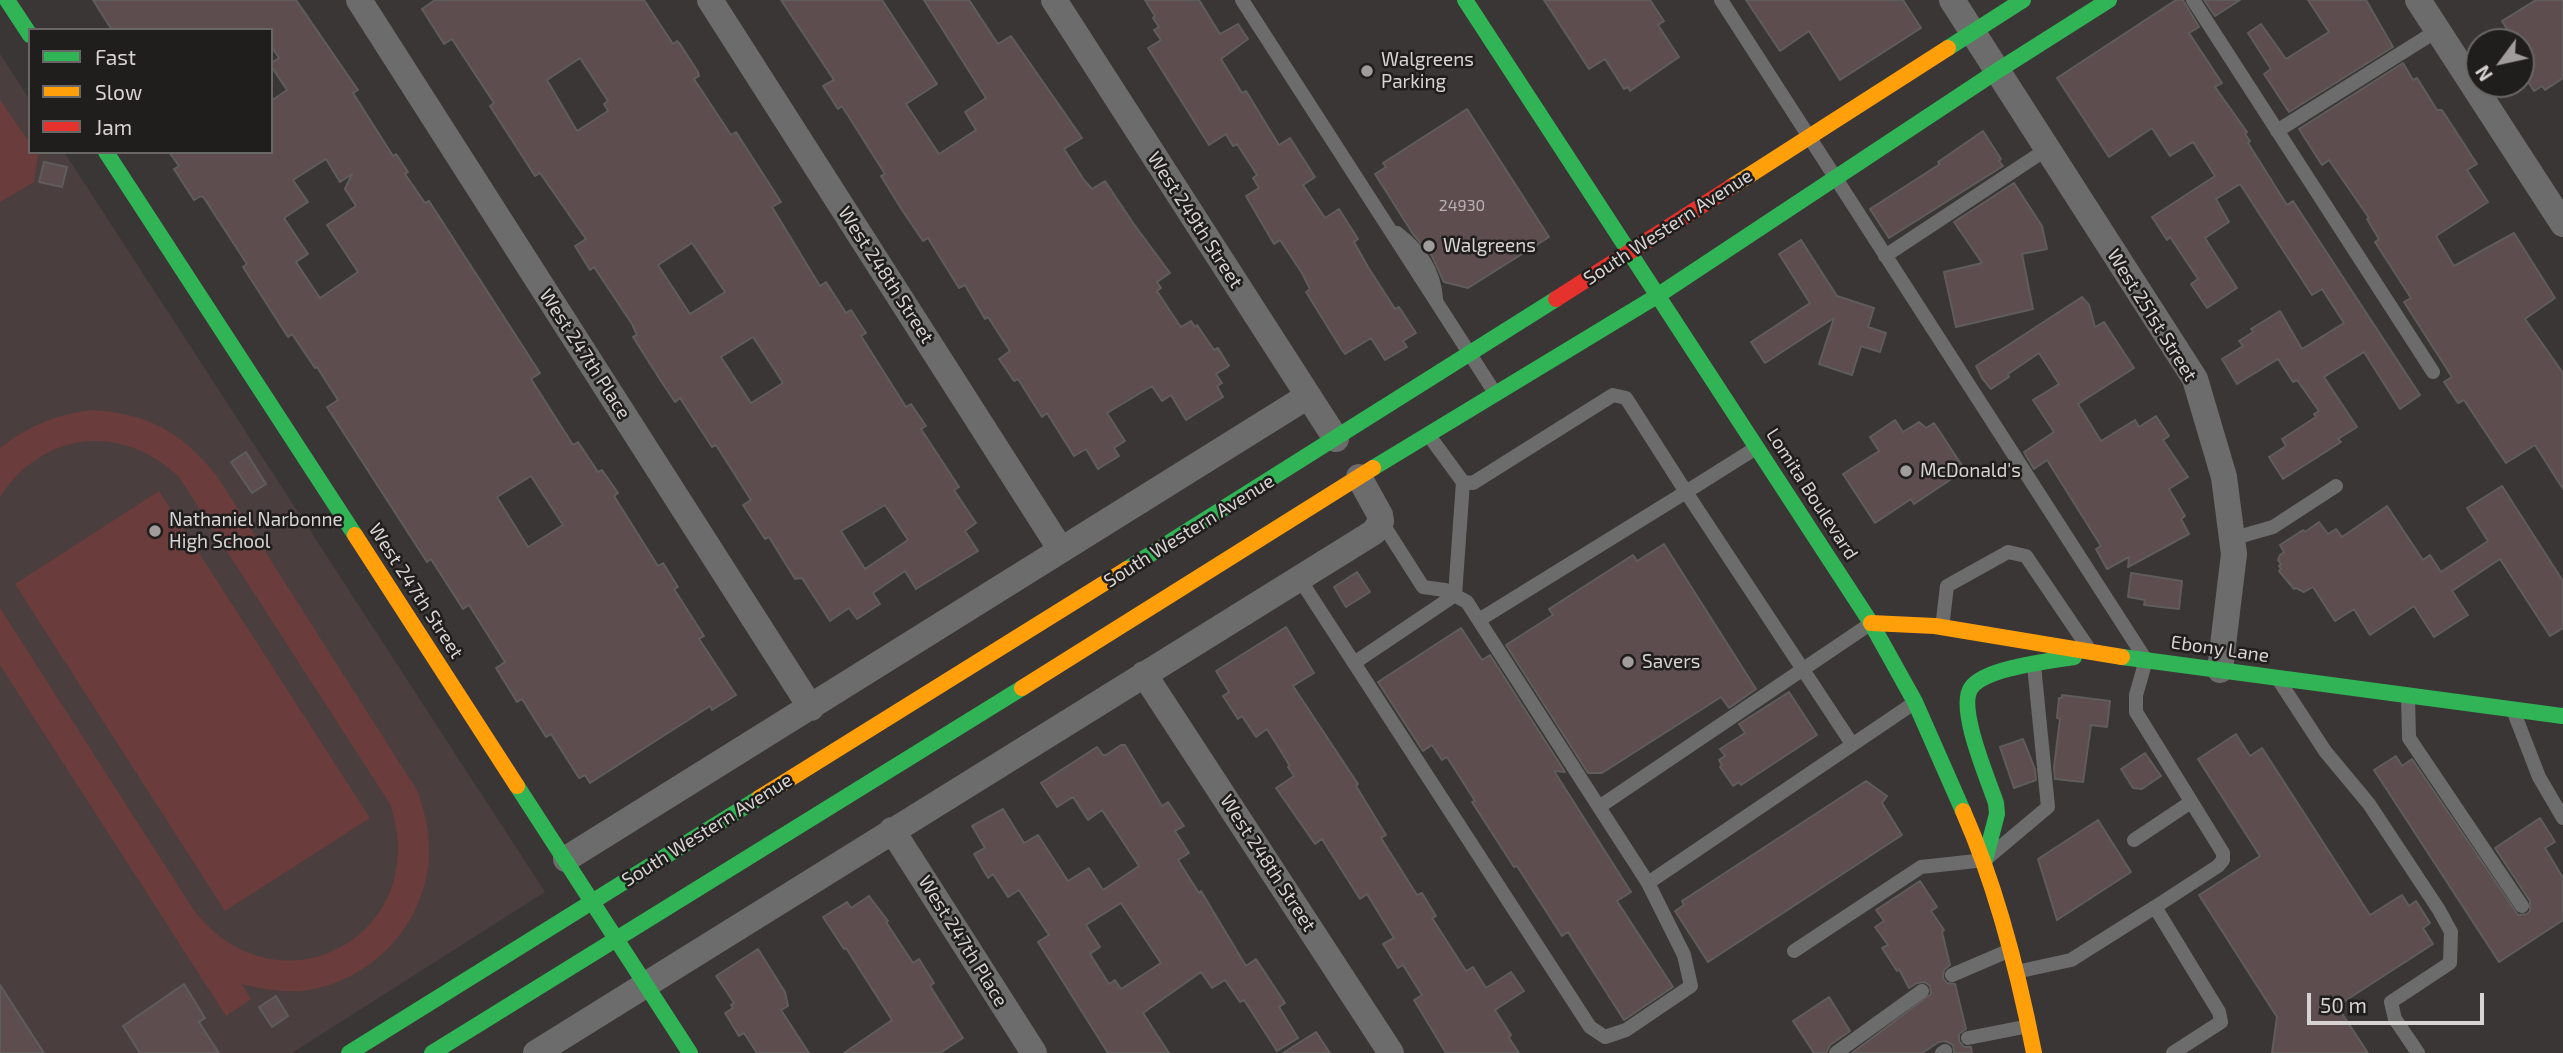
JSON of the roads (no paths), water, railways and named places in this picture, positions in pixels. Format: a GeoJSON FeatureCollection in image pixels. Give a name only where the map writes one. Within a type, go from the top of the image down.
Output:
{"type":"FeatureCollection","features":[{"type":"Feature","properties":{"kind":"main road"},"geometry":{"type":"LineString","coordinates":[[7,0],[28,32]]}},
{"type":"Feature","properties":{"kind":"main road","name":"Lomita Boulevard"},"geometry":{"type":"LineString","coordinates":[[1465,0],[1871,623],[1915,702],[1985,860],[2034,1053]]}},
{"type":"Feature","properties":{"kind":"main road","name":"South Western Avenue"},"geometry":{"type":"LineString","coordinates":[[349,1053],[1336,439],[2023,0]]}},
{"type":"Feature","properties":{"kind":"main road"},"geometry":{"type":"LineString","coordinates":[[432,1053],[618,940],[1359,477],[1657,296],[2109,0]]}},
{"type":"Feature","properties":{"kind":"main road","name":"West 247th Street"},"geometry":{"type":"LineString","coordinates":[[107,154],[690,1053]]}},
{"type":"Feature","properties":{"kind":"main road","name":"Ebony Lane"},"geometry":{"type":"LineString","coordinates":[[1871,623],[1942,628],[2092,653],[2563,716]]}},
{"type":"Feature","properties":{"kind":"main road"},"geometry":{"type":"LineString","coordinates":[[1985,860],[1997,814],[1996,803],[1966,710],[1967,696],[1972,686],[1981,678],[2092,653]]}},
{"type":"Feature","properties":{"kind":"street","name":"West 247th Place"},"geometry":{"type":"LineString","coordinates":[[359,0],[811,708]]}},
{"type":"Feature","properties":{"kind":"street","name":"West 248th Street"},"geometry":{"type":"LineString","coordinates":[[710,0],[1061,550]]}},
{"type":"Feature","properties":{"kind":"street","name":"West 249th Street"},"geometry":{"type":"LineString","coordinates":[[1054,0],[1336,439]]}},
{"type":"Feature","properties":{"kind":"street","name":"West 251st Street"},"geometry":{"type":"LineString","coordinates":[[1952,0],[2195,379],[2224,477],[2234,554],[2220,670]]}},
{"type":"Feature","properties":{"kind":"street"},"geometry":{"type":"LineString","coordinates":[[2418,0],[2563,224]]}},
{"type":"Feature","properties":{"kind":"street"},"geometry":{"type":"LineString","coordinates":[[566,859],[1308,396]]}},
{"type":"Feature","properties":{"kind":"street"},"geometry":{"type":"LineString","coordinates":[[536,1053],[1374,532],[1381,521],[1378,507],[1359,477]]}},
{"type":"Feature","properties":{"kind":"street","name":"West 248th Street"},"geometry":{"type":"LineString","coordinates":[[1143,674],[1391,1053]]}},
{"type":"Feature","properties":{"kind":"street","name":"West 247th Place"},"geometry":{"type":"LineString","coordinates":[[892,830],[1034,1053]]}},
{"type":"Feature","properties":{"kind":"lane"},"geometry":{"type":"LineString","coordinates":[[1242,0],[1495,394]]}},
{"type":"Feature","properties":{"kind":"lane"},"geometry":{"type":"LineString","coordinates":[[1721,0],[2146,660],[2136,695],[2136,712],[2223,853],[2223,860],[2218,866],[2071,960],[2015,972]]}},
{"type":"Feature","properties":{"kind":"lane"},"geometry":{"type":"LineString","coordinates":[[2193,0],[2434,372]]}},
{"type":"Feature","properties":{"kind":"lane"},"geometry":{"type":"LineString","coordinates":[[2277,131],[2438,30]]}},
{"type":"Feature","properties":{"kind":"lane"},"geometry":{"type":"LineString","coordinates":[[1885,256],[2047,149]]}},
{"type":"Feature","properties":{"kind":"lane"},"geometry":{"type":"LineString","coordinates":[[1463,482],[1474,483],[1613,395],[1626,398],[1852,744]]}},
{"type":"Feature","properties":{"kind":"lane"},"geometry":{"type":"LineString","coordinates":[[1429,435],[1463,482],[1455,595]]}},
{"type":"Feature","properties":{"kind":"lane"},"geometry":{"type":"LineString","coordinates":[[1479,620],[1757,447]]}},
{"type":"Feature","properties":{"kind":"lane"},"geometry":{"type":"LineString","coordinates":[[2231,539],[2273,527],[2336,486]]}},
{"type":"Feature","properties":{"kind":"lane"},"geometry":{"type":"LineString","coordinates":[[1299,578],[1590,1027],[1605,1037],[1626,1030],[1691,986],[1684,955],[1648,883],[1467,602],[1445,590],[1423,587],[1381,521]]}},
{"type":"Feature","properties":{"kind":"lane"},"geometry":{"type":"LineString","coordinates":[[1942,628],[1947,586],[2008,552],[2026,556],[2092,653]]}},
{"type":"Feature","properties":{"kind":"lane"},"geometry":{"type":"LineString","coordinates":[[1354,663],[1455,595]]}},
{"type":"Feature","properties":{"kind":"lane"},"geometry":{"type":"LineString","coordinates":[[1599,807],[1871,623]]}},
{"type":"Feature","properties":{"kind":"lane"},"geometry":{"type":"LineString","coordinates":[[1794,951],[1921,867],[1985,860],[2048,807],[2034,665]]}},
{"type":"Feature","properties":{"kind":"lane"},"geometry":{"type":"LineString","coordinates":[[2277,678],[2325,751],[2376,814],[2451,932],[2450,963],[2391,1002],[2395,1019],[2418,1053]]}},
{"type":"Feature","properties":{"kind":"lane"},"geometry":{"type":"LineString","coordinates":[[2408,695],[2409,738],[2522,906]]}},
{"type":"Feature","properties":{"kind":"lane"},"geometry":{"type":"LineString","coordinates":[[1648,883],[1915,702]]}},
{"type":"Feature","properties":{"kind":"lane"},"geometry":{"type":"LineString","coordinates":[[2512,709],[2539,777],[2563,818]]}},
{"type":"Feature","properties":{"kind":"lane"},"geometry":{"type":"LineString","coordinates":[[2134,840],[2191,802]]}},
{"type":"Feature","properties":{"kind":"lane"},"geometry":{"type":"LineString","coordinates":[[2155,907],[2219,1012],[2221,1022],[2173,1053]]}},
{"type":"Feature","properties":{"kind":"lane"},"geometry":{"type":"LineString","coordinates":[[1952,975],[2010,951]]}},
{"type":"Feature","properties":{"kind":"lane"},"geometry":{"type":"LineString","coordinates":[[1836,1053],[1922,991]]}},
{"type":"Feature","properties":{"kind":"lane"},"geometry":{"type":"LineString","coordinates":[[1968,1038],[2029,1026]]}},
{"type":"Feature","properties":{"kind":"place","name":"Walgreens Parking"},"geometry":{"type":"Point","coordinates":[1367,71]}},
{"type":"Feature","properties":{"kind":"place","name":"Walgreens"},"geometry":{"type":"Point","coordinates":[1429,246]}},
{"type":"Feature","properties":{"kind":"place","name":"McDonald's"},"geometry":{"type":"Point","coordinates":[1906,471]}},
{"type":"Feature","properties":{"kind":"place","name":"Nathaniel Narbonne High School"},"geometry":{"type":"Point","coordinates":[155,531]}},
{"type":"Feature","properties":{"kind":"place","name":"Savers"},"geometry":{"type":"Point","coordinates":[1628,662]}}]}
